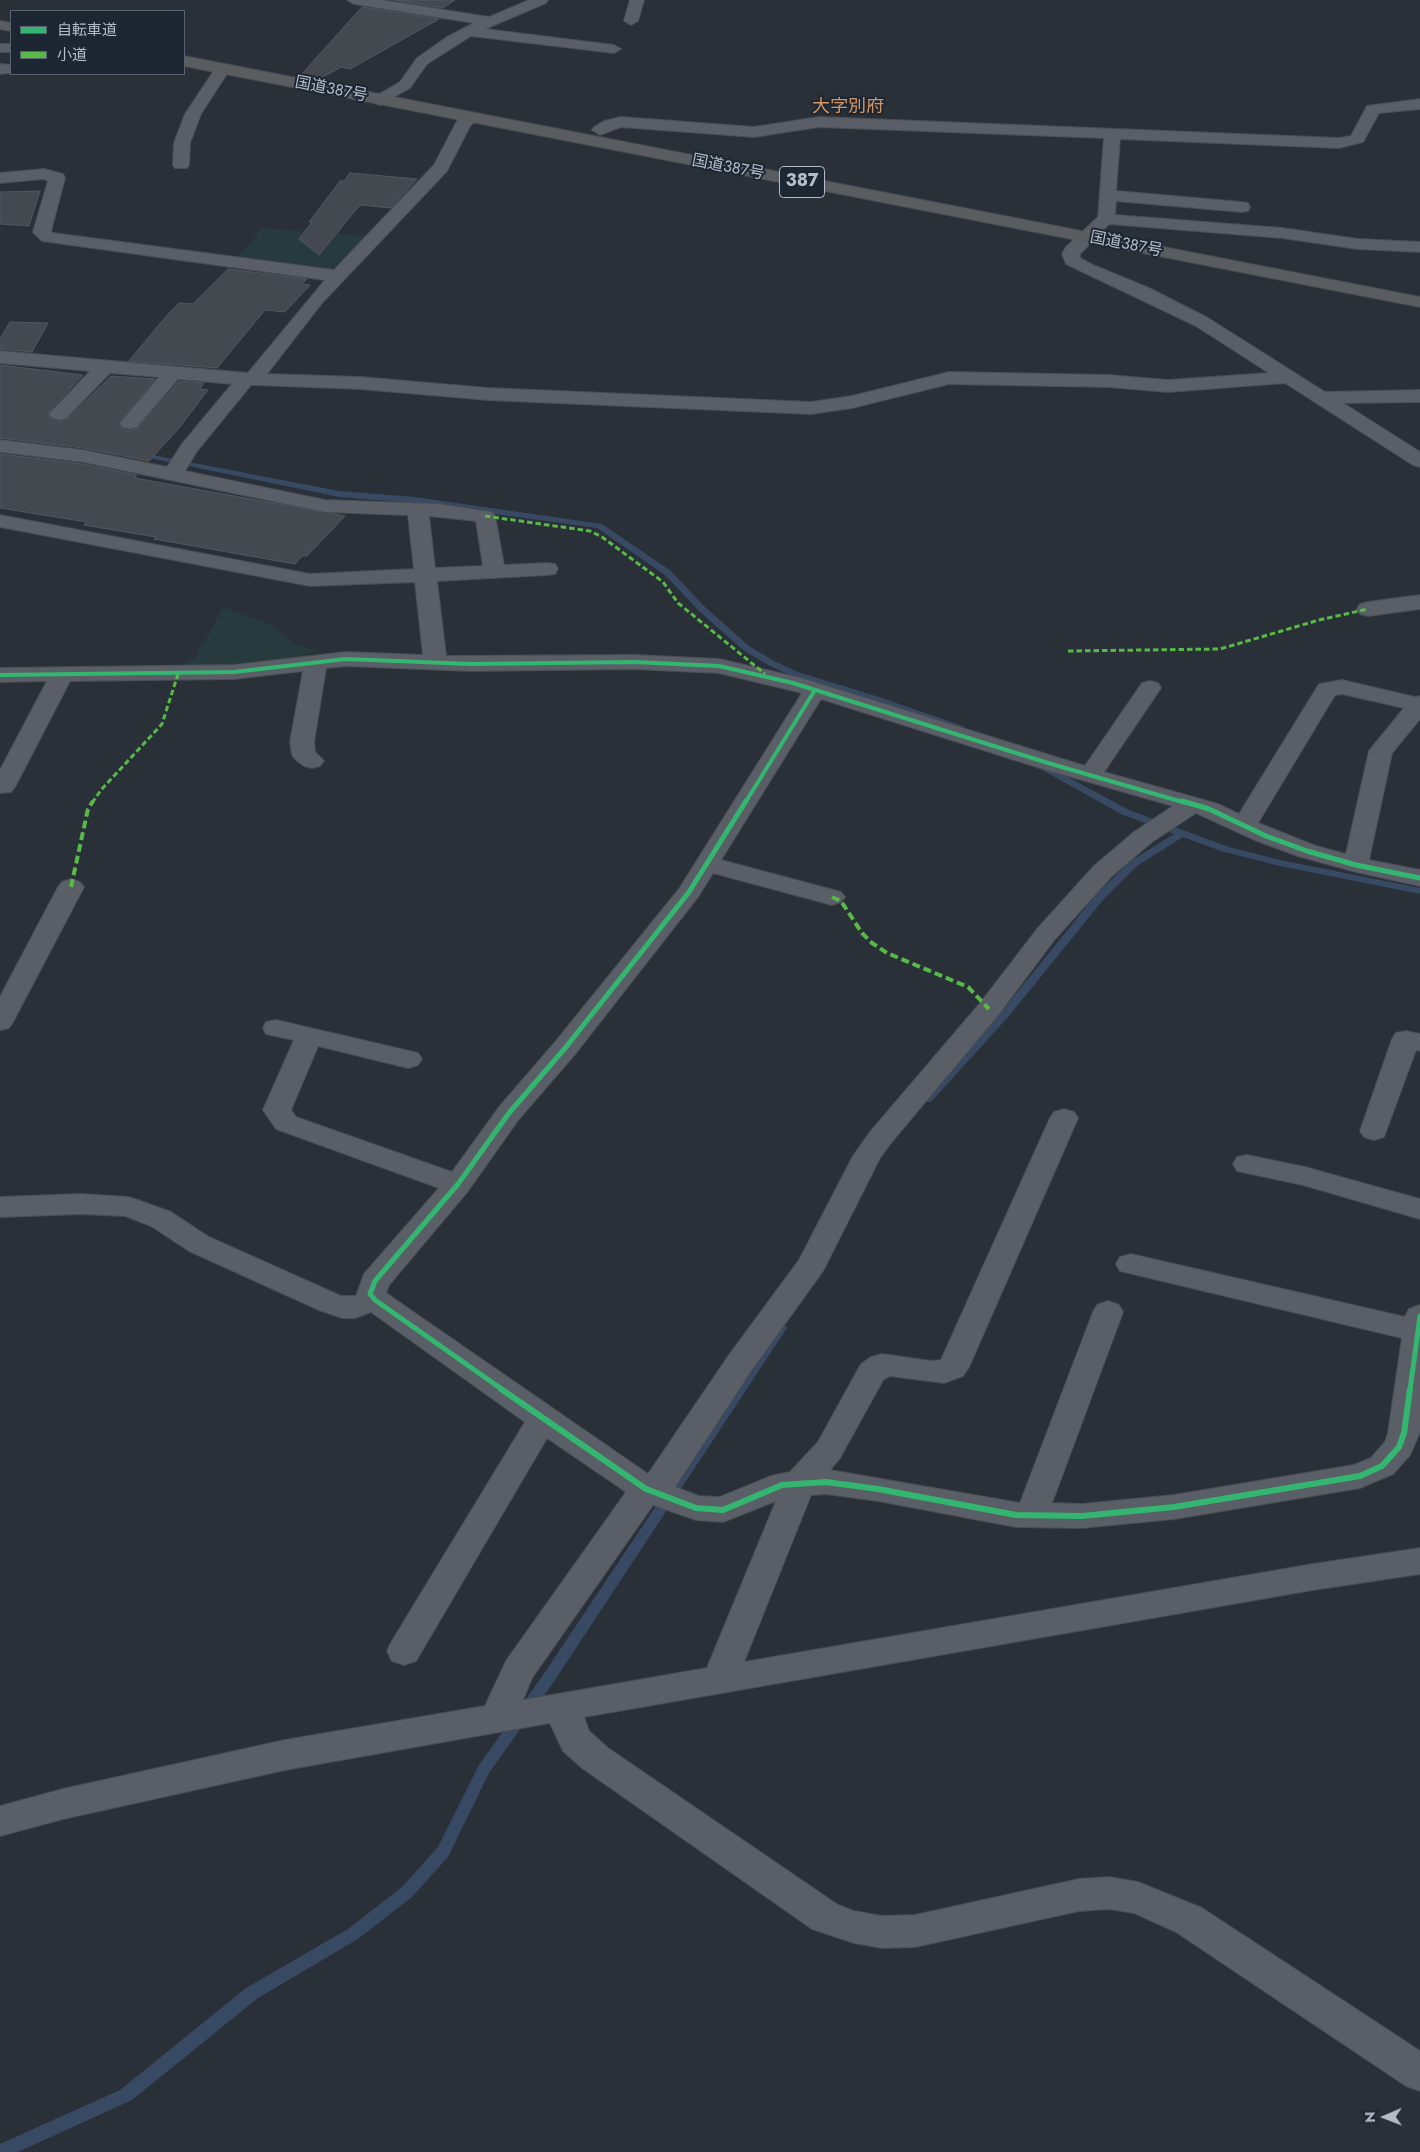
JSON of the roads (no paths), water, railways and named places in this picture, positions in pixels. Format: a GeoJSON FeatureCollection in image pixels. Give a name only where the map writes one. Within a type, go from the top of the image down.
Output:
{"type":"FeatureCollection","features":[{"type":"Feature","properties":{"kind":"highway","name":"国道387号"},"geometry":{"type":"LineString","coordinates":[[185,50],[1420,289]]}},
{"type":"Feature","properties":{"kind":"highway","name":"国道387号"},"geometry":{"type":"LineString","coordinates":[[185,61],[470,118],[1097,228],[1420,302]]}},
{"type":"Feature","properties":{"kind":"street"},"geometry":{"type":"LineString","coordinates":[[354,0],[490,21]]}},
{"type":"Feature","properties":{"kind":"street"},"geometry":{"type":"LineString","coordinates":[[380,100],[405,84],[414,70],[428,56],[490,21],[541,0]]}},
{"type":"Feature","properties":{"kind":"street"},"geometry":{"type":"LineString","coordinates":[[631,21],[637,0]]}},
{"type":"Feature","properties":{"kind":"street"},"geometry":{"type":"LineString","coordinates":[[468,32],[562,43],[619,45],[600,62]]}},
{"type":"Feature","properties":{"kind":"street"},"geometry":{"type":"LineString","coordinates":[[549,51],[562,43]]}},
{"type":"Feature","properties":{"kind":"street"},"geometry":{"type":"LineString","coordinates":[[181,165],[182,143],[191,120],[222,69]]}},
{"type":"Feature","properties":{"kind":"street"},"geometry":{"type":"LineString","coordinates":[[600,130],[610,124],[621,122],[754,132],[819,122],[1347,143],[1357,139],[1373,109],[1420,104]]}},
{"type":"Feature","properties":{"kind":"street"},"geometry":{"type":"LineString","coordinates":[[173,474],[206,425],[248,380],[302,315],[441,168],[463,124],[470,118]]}},
{"type":"Feature","properties":{"kind":"street"},"geometry":{"type":"LineString","coordinates":[[1112,134],[1107,195],[1097,228],[1073,249],[1071,257],[1075,262],[1185,313],[1290,377],[1420,461]]}},
{"type":"Feature","properties":{"kind":"street"},"geometry":{"type":"LineString","coordinates":[[0,178],[44,174],[56,178],[42,232],[48,237],[338,276]]}},
{"type":"Feature","properties":{"kind":"street"},"geometry":{"type":"LineString","coordinates":[[1107,195],[1242,206]]}},
{"type":"Feature","properties":{"kind":"street"},"geometry":{"type":"LineString","coordinates":[[1097,228],[1282,233],[1358,244],[1420,247]]}},
{"type":"Feature","properties":{"kind":"street"},"geometry":{"type":"LineString","coordinates":[[0,357],[248,380],[352,383],[507,395],[800,408],[852,402],[949,378],[1108,381],[1168,386],[1290,377]]}},
{"type":"Feature","properties":{"kind":"street"},"geometry":{"type":"LineString","coordinates":[[59,414],[105,368]]}},
{"type":"Feature","properties":{"kind":"street"},"geometry":{"type":"LineString","coordinates":[[130,423],[172,374]]}},
{"type":"Feature","properties":{"kind":"street"},"geometry":{"type":"LineString","coordinates":[[1323,398],[1420,396]]}},
{"type":"Feature","properties":{"kind":"street"},"geometry":{"type":"LineString","coordinates":[[0,446],[83,456],[325,506],[418,510],[485,516],[494,572]]}},
{"type":"Feature","properties":{"kind":"street"},"geometry":{"type":"LineString","coordinates":[[418,510],[436,662]]}},
{"type":"Feature","properties":{"kind":"street"},"geometry":{"type":"LineString","coordinates":[[0,521],[310,580],[548,569]]}},
{"type":"Feature","properties":{"kind":"street"},"geometry":{"type":"LineString","coordinates":[[1368,609],[1420,602]]}},
{"type":"Feature","properties":{"kind":"street"},"geometry":{"type":"LineString","coordinates":[[0,675],[234,672],[346,659],[436,662],[698,664],[737,669],[815,690],[990,743],[1048,763],[1193,804],[1220,813],[1290,846],[1356,865],[1420,878]]}},
{"type":"Feature","properties":{"kind":"street"},"geometry":{"type":"LineString","coordinates":[[312,761],[304,755],[302,742],[316,661]]}},
{"type":"Feature","properties":{"kind":"street"},"geometry":{"type":"LineString","coordinates":[[3,787],[62,674]]}},
{"type":"Feature","properties":{"kind":"street"},"geometry":{"type":"LineString","coordinates":[[1245,825],[1327,689],[1342,687],[1418,708],[1381,751],[1356,865]]}},
{"type":"Feature","properties":{"kind":"street"},"geometry":{"type":"LineString","coordinates":[[1091,774],[1150,688]]}},
{"type":"Feature","properties":{"kind":"street"},"geometry":{"type":"LineString","coordinates":[[815,690],[706,864],[674,911],[566,1047],[510,1113],[458,1184],[375,1281],[370,1294],[375,1300],[543,1418],[656,1493],[696,1508],[722,1510],[782,1485],[826,1482],[1016,1515],[1082,1516],[1174,1507],[1360,1476],[1382,1466],[1399,1447],[1404,1433],[1419,1324],[1130,1264]]}},
{"type":"Feature","properties":{"kind":"street"},"geometry":{"type":"LineString","coordinates":[[506,1716],[518,1671],[656,1493],[740,1363],[812,1264],[867,1156],[880,1138],[990,1008],[1046,934],[1102,871],[1143,837],[1193,804]]}},
{"type":"Feature","properties":{"kind":"street"},"geometry":{"type":"LineString","coordinates":[[706,864],[832,896]]}},
{"type":"Feature","properties":{"kind":"street"},"geometry":{"type":"LineString","coordinates":[[0,1022],[71,887]]}},
{"type":"Feature","properties":{"kind":"street"},"geometry":{"type":"LineString","coordinates":[[276,1028],[408,1059]]}},
{"type":"Feature","properties":{"kind":"street"},"geometry":{"type":"LineString","coordinates":[[309,1036],[277,1110],[286,1123],[458,1184]]}},
{"type":"Feature","properties":{"kind":"street"},"geometry":{"type":"LineString","coordinates":[[1374,1131],[1406,1039],[1420,1043]]}},
{"type":"Feature","properties":{"kind":"street"},"geometry":{"type":"LineString","coordinates":[[719,1680],[800,1483],[829,1450],[876,1368],[890,1365],[931,1372],[944,1372],[952,1368],[1064,1118]]}},
{"type":"Feature","properties":{"kind":"street"},"geometry":{"type":"LineString","coordinates":[[1247,1164],[1321,1180],[1420,1210]]}},
{"type":"Feature","properties":{"kind":"street"},"geometry":{"type":"LineString","coordinates":[[0,1207],[82,1204],[128,1207],[161,1219],[199,1244],[330,1303],[342,1307],[355,1307],[375,1300]]}},
{"type":"Feature","properties":{"kind":"street"},"geometry":{"type":"LineString","coordinates":[[1032,1516],[1108,1312]]}},
{"type":"Feature","properties":{"kind":"street"},"geometry":{"type":"LineString","coordinates":[[404,1651],[543,1418]]}},
{"type":"Feature","properties":{"kind":"street"},"geometry":{"type":"LineString","coordinates":[[0,1821],[63,1804],[232,1766],[506,1716],[1313,1577],[1420,1562]]}},
{"type":"Feature","properties":{"kind":"street"},"geometry":{"type":"LineString","coordinates":[[575,1704],[568,1726],[576,1741],[595,1758],[825,1917],[854,1927],[882,1932],[916,1931],[1079,1895],[1109,1893],[1138,1898],[1189,1920],[1420,2073]]}},
{"type":"Feature","properties":{"kind":"waterway"},"geometry":{"type":"LineString","coordinates":[[140,454],[339,494],[415,500],[599,526],[668,573],[701,608],[746,648],[771,663],[795,674],[960,728]]}},
{"type":"Feature","properties":{"kind":"waterway"},"geometry":{"type":"LineString","coordinates":[[1038,764],[1125,812],[1225,849],[1280,863],[1420,891]]}},
{"type":"Feature","properties":{"kind":"waterway"},"geometry":{"type":"LineString","coordinates":[[927,1099],[1005,1014],[1099,898],[1133,864],[1180,834]]}},
{"type":"Feature","properties":{"kind":"waterway"},"geometry":{"type":"LineString","coordinates":[[0,2152],[126,2095],[252,1993],[353,1934],[407,1892],[443,1852],[484,1769],[548,1679],[781,1328]]}},
{"type":"Feature","properties":{"kind":"district","name":"大字別府"},"geometry":{"type":"Point","coordinates":[848,108]}}]}
